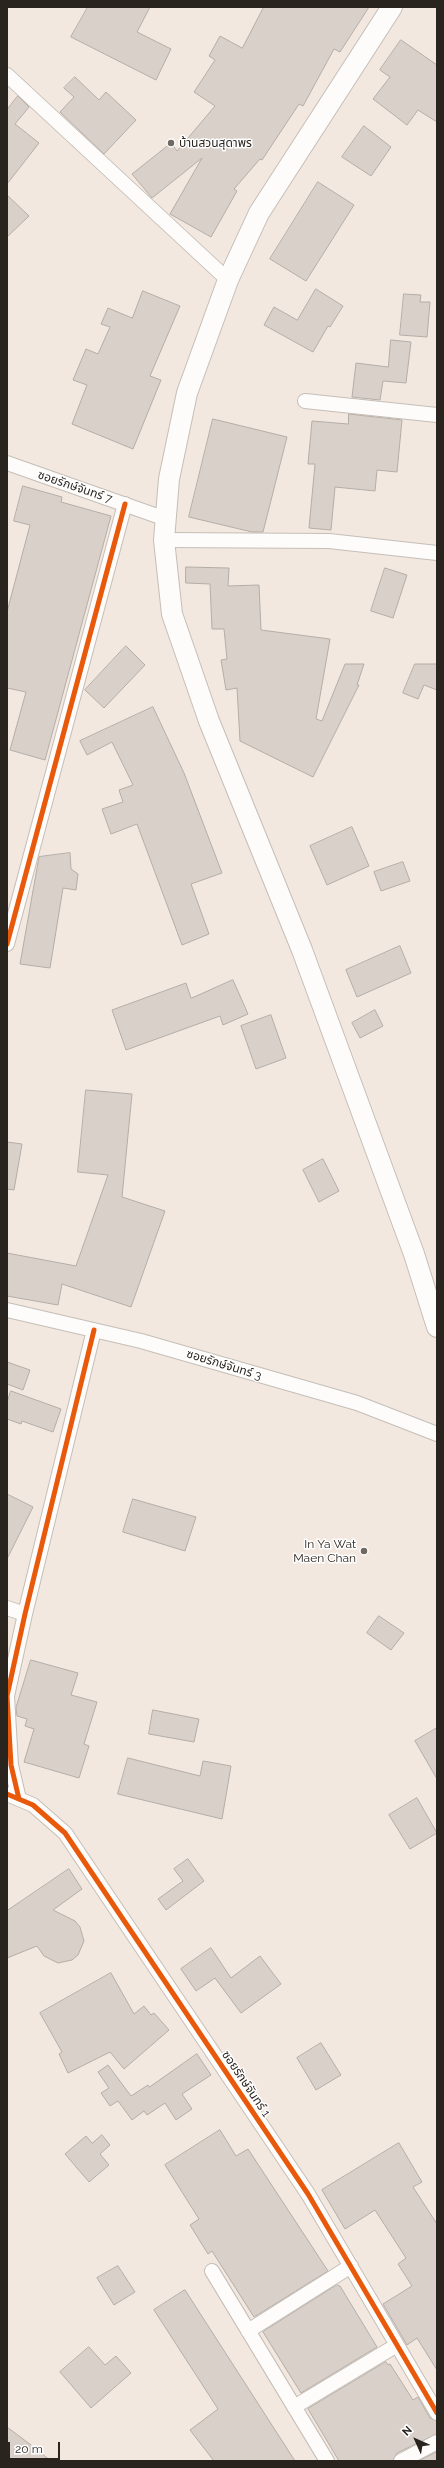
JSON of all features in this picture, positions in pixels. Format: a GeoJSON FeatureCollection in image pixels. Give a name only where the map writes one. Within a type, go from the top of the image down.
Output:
{"type":"FeatureCollection","features":[{"type":"Feature","properties":{"kind":"main road"},"geometry":{"type":"LineString","coordinates":[[392,7],[259,213],[228,280],[187,393],[169,479],[164,540],[172,614],[209,721],[305,957],[414,1254],[437,1327]]}},
{"type":"Feature","properties":{"kind":"street"},"geometry":{"type":"LineString","coordinates":[[7,75],[228,280]]}},
{"type":"Feature","properties":{"kind":"street"},"geometry":{"type":"LineString","coordinates":[[305,401],[437,415]]}},
{"type":"Feature","properties":{"kind":"street","name":"ซอยรักษ์จันทร์ 7"},"geometry":{"type":"LineString","coordinates":[[7,463],[166,519]]}},
{"type":"Feature","properties":{"kind":"street"},"geometry":{"type":"LineString","coordinates":[[7,944],[125,504]]}},
{"type":"Feature","properties":{"kind":"street"},"geometry":{"type":"LineString","coordinates":[[164,540],[328,541],[437,553]]}},
{"type":"Feature","properties":{"kind":"street","name":"ซอยรักษ์จันทร์ 3"},"geometry":{"type":"LineString","coordinates":[[7,1310],[141,1341],[357,1403],[437,1434]]}},
{"type":"Feature","properties":{"kind":"street"},"geometry":{"type":"LineString","coordinates":[[13,1796],[7,1696],[25,1614],[94,1330]]}},
{"type":"Feature","properties":{"kind":"street"},"geometry":{"type":"LineString","coordinates":[[7,1608],[25,1614]]}},
{"type":"Feature","properties":{"kind":"street","name":"ซอยรักษ์จันทร์ 1"},"geometry":{"type":"LineString","coordinates":[[13,1796],[33,1805],[65,1833],[308,2194],[437,2413]]}},
{"type":"Feature","properties":{"kind":"street"},"geometry":{"type":"LineString","coordinates":[[248,2331],[351,2266]]}},
{"type":"Feature","properties":{"kind":"street"},"geometry":{"type":"LineString","coordinates":[[212,2271],[327,2461]]}},
{"type":"Feature","properties":{"kind":"street"},"geometry":{"type":"LineString","coordinates":[[294,2407],[397,2345]]}},
{"type":"Feature","properties":{"kind":"street"},"geometry":{"type":"LineString","coordinates":[[401,2461],[437,2442]]}},
{"type":"Feature","properties":{"kind":"building"},"geometry":{"type":"Polygon","coordinates":[[[88,7],[150,7],[137,32],[171,49],[156,80],[71,37],[88,7]]]}},
{"type":"Feature","properties":{"kind":"building"},"geometry":{"type":"Polygon","coordinates":[[[264,7],[369,7],[340,52],[334,49],[303,106],[299,104],[262,160],[260,159],[234,189],[237,191],[211,237],[170,214],[202,158],[152,198],[132,174],[171,143],[177,151],[215,106],[194,92],[215,60],[209,56],[220,36],[242,48],[264,7]]]}},
{"type":"Feature","properties":{"kind":"building"},"geometry":{"type":"Polygon","coordinates":[[[401,40],[437,65],[437,122],[418,110],[407,125],[373,99],[390,77],[380,70],[401,40]]]}},
{"type":"Feature","properties":{"kind":"building"},"geometry":{"type":"Polygon","coordinates":[[[75,77],[99,100],[106,92],[136,120],[104,154],[60,112],[74,97],[64,88],[75,77]]]}},
{"type":"Feature","properties":{"kind":"building"},"geometry":{"type":"Polygon","coordinates":[[[18,96],[29,107],[15,124],[39,143],[7,184],[7,110],[18,96]]]}},
{"type":"Feature","properties":{"kind":"building"},"geometry":{"type":"Polygon","coordinates":[[[364,126],[391,147],[371,176],[342,157],[364,126]]]}},
{"type":"Feature","properties":{"kind":"building"},"geometry":{"type":"Polygon","coordinates":[[[318,182],[354,205],[306,281],[270,259],[318,182]]]}},
{"type":"Feature","properties":{"kind":"building"},"geometry":{"type":"Polygon","coordinates":[[[7,195],[29,216],[7,237],[7,195]]]}},
{"type":"Feature","properties":{"kind":"building"},"geometry":{"type":"Polygon","coordinates":[[[316,289],[343,306],[330,327],[328,326],[313,352],[264,325],[274,307],[297,320],[316,289]]]}},
{"type":"Feature","properties":{"kind":"building"},"geometry":{"type":"Polygon","coordinates":[[[143,291],[180,306],[150,376],[161,380],[133,449],[72,424],[87,385],[73,380],[86,349],[98,354],[110,327],[101,324],[108,308],[132,318],[143,291]]]}},
{"type":"Feature","properties":{"kind":"building"},"geometry":{"type":"Polygon","coordinates":[[[404,294],[421,295],[420,302],[430,302],[427,337],[400,335],[404,294]]]}},
{"type":"Feature","properties":{"kind":"building"},"geometry":{"type":"Polygon","coordinates":[[[391,340],[411,342],[406,383],[383,381],[380,400],[352,397],[356,363],[388,367],[391,340]]]}},
{"type":"Feature","properties":{"kind":"building"},"geometry":{"type":"Polygon","coordinates":[[[349,414],[402,420],[397,472],[377,470],[375,491],[335,487],[331,530],[309,528],[315,464],[308,464],[312,421],[348,424],[349,414]]]}},
{"type":"Feature","properties":{"kind":"building"},"geometry":{"type":"Polygon","coordinates":[[[213,419],[287,437],[263,532],[252,532],[189,517],[213,419]]]}},
{"type":"Feature","properties":{"kind":"building"},"geometry":{"type":"Polygon","coordinates":[[[23,486],[62,497],[61,502],[111,516],[45,760],[10,750],[26,692],[7,688],[7,612],[30,525],[14,521],[23,486]]]}},
{"type":"Feature","properties":{"kind":"building"},"geometry":{"type":"Polygon","coordinates":[[[186,567],[229,568],[228,586],[259,585],[261,630],[330,639],[316,719],[322,721],[345,664],[364,664],[357,685],[359,685],[313,777],[240,741],[237,688],[226,690],[221,660],[227,659],[224,629],[212,629],[210,584],[186,583],[186,567]]]}},
{"type":"Feature","properties":{"kind":"building"},"geometry":{"type":"Polygon","coordinates":[[[385,568],[407,575],[393,618],[371,611],[385,568]]]}},
{"type":"Feature","properties":{"kind":"building"},"geometry":{"type":"Polygon","coordinates":[[[126,646],[145,665],[104,708],[85,690],[126,646]]]}},
{"type":"Feature","properties":{"kind":"building"},"geometry":{"type":"Polygon","coordinates":[[[415,664],[437,664],[437,690],[424,685],[418,699],[403,693],[415,664]]]}},
{"type":"Feature","properties":{"kind":"building"},"geometry":{"type":"Polygon","coordinates":[[[153,707],[184,773],[222,873],[191,884],[209,934],[182,945],[137,824],[111,834],[102,809],[123,802],[119,790],[133,785],[112,742],[87,755],[80,741],[153,707]]]}},
{"type":"Feature","properties":{"kind":"building"},"geometry":{"type":"Polygon","coordinates":[[[352,827],[369,866],[327,885],[310,846],[352,827]]]}},
{"type":"Feature","properties":{"kind":"building"},"geometry":{"type":"Polygon","coordinates":[[[70,853],[71,869],[78,874],[76,890],[63,888],[50,968],[20,964],[39,857],[70,853]]]}},
{"type":"Feature","properties":{"kind":"building"},"geometry":{"type":"Polygon","coordinates":[[[403,862],[410,881],[381,891],[374,872],[403,862]]]}},
{"type":"Feature","properties":{"kind":"building"},"geometry":{"type":"Polygon","coordinates":[[[400,946],[411,973],[357,997],[346,970],[400,946]]]}},
{"type":"Feature","properties":{"kind":"building"},"geometry":{"type":"Polygon","coordinates":[[[233,980],[248,1014],[223,1025],[220,1016],[126,1050],[112,1010],[186,983],[191,998],[233,980]]]}},
{"type":"Feature","properties":{"kind":"building"},"geometry":{"type":"Polygon","coordinates":[[[375,1010],[383,1026],[360,1038],[352,1023],[375,1010]]]}},
{"type":"Feature","properties":{"kind":"building"},"geometry":{"type":"Polygon","coordinates":[[[271,1015],[286,1058],[256,1069],[241,1026],[271,1015]]]}},
{"type":"Feature","properties":{"kind":"building"},"geometry":{"type":"Polygon","coordinates":[[[86,1090],[132,1094],[122,1197],[165,1211],[131,1307],[62,1284],[58,1305],[7,1296],[7,1253],[76,1266],[108,1175],[78,1172],[86,1090]]]}},
{"type":"Feature","properties":{"kind":"building"},"geometry":{"type":"Polygon","coordinates":[[[7,1142],[22,1144],[14,1190],[7,1189],[7,1142]]]}},
{"type":"Feature","properties":{"kind":"building"},"geometry":{"type":"Polygon","coordinates":[[[323,1159],[339,1191],[319,1202],[303,1170],[323,1159]]]}},
{"type":"Feature","properties":{"kind":"building"},"geometry":{"type":"Polygon","coordinates":[[[7,1362],[30,1370],[23,1390],[7,1384],[7,1362]]]}},
{"type":"Feature","properties":{"kind":"building"},"geometry":{"type":"Polygon","coordinates":[[[11,1391],[61,1409],[53,1432],[22,1421],[21,1424],[7,1419],[7,1403],[11,1391]]]}},
{"type":"Feature","properties":{"kind":"building"},"geometry":{"type":"Polygon","coordinates":[[[7,1494],[33,1507],[7,1559],[7,1494]]]}},
{"type":"Feature","properties":{"kind":"building"},"geometry":{"type":"Polygon","coordinates":[[[133,1499],[196,1517],[185,1551],[123,1532],[133,1499]]]}},
{"type":"Feature","properties":{"kind":"building"},"geometry":{"type":"Polygon","coordinates":[[[379,1616],[404,1633],[391,1650],[367,1633],[379,1616]]]}},
{"type":"Feature","properties":{"kind":"building"},"geometry":{"type":"Polygon","coordinates":[[[31,1660],[78,1673],[71,1695],[97,1702],[84,1744],[89,1746],[79,1778],[24,1762],[34,1729],[25,1726],[27,1719],[17,1716],[16,1708],[31,1660]]]}},
{"type":"Feature","properties":{"kind":"building"},"geometry":{"type":"Polygon","coordinates":[[[153,1710],[199,1719],[194,1742],[149,1734],[153,1710]]]}},
{"type":"Feature","properties":{"kind":"building"},"geometry":{"type":"Polygon","coordinates":[[[437,1728],[437,1779],[415,1741],[437,1728]]]}},
{"type":"Feature","properties":{"kind":"building"},"geometry":{"type":"Polygon","coordinates":[[[128,1758],[200,1776],[203,1761],[231,1766],[222,1819],[118,1794],[128,1758]]]}},
{"type":"Feature","properties":{"kind":"building"},"geometry":{"type":"Polygon","coordinates":[[[417,1798],[437,1833],[410,1849],[389,1815],[417,1798]]]}},
{"type":"Feature","properties":{"kind":"building"},"geometry":{"type":"Polygon","coordinates":[[[188,1859],[204,1881],[166,1910],[158,1899],[183,1881],[174,1869],[188,1859]]]}},
{"type":"Feature","properties":{"kind":"building"},"geometry":{"type":"Polygon","coordinates":[[[69,1869],[82,1889],[53,1910],[75,1921],[80,1927],[84,1941],[78,1955],[72,1960],[58,1963],[44,1956],[37,1946],[7,1958],[7,1911],[69,1869]]]}},
{"type":"Feature","properties":{"kind":"building"},"geometry":{"type":"Polygon","coordinates":[[[211,1948],[231,1978],[260,1956],[281,1984],[241,2013],[215,1978],[196,1991],[181,1969],[211,1948]]]}},
{"type":"Feature","properties":{"kind":"building"},"geometry":{"type":"Polygon","coordinates":[[[111,1973],[134,2014],[144,2006],[151,2015],[154,2013],[169,2030],[124,2069],[110,2052],[68,2073],[59,2054],[62,2052],[40,2013],[111,1973]]]}},
{"type":"Feature","properties":{"kind":"building"},"geometry":{"type":"Polygon","coordinates":[[[321,2043],[341,2075],[316,2090],[297,2058],[321,2043]]]}},
{"type":"Feature","properties":{"kind":"building"},"geometry":{"type":"Polygon","coordinates":[[[197,2054],[211,2075],[182,2094],[192,2109],[176,2120],[165,2103],[147,2115],[144,2111],[132,2120],[118,2101],[110,2106],[101,2093],[109,2088],[98,2072],[108,2065],[131,2096],[148,2085],[149,2087],[197,2054]]]}},
{"type":"Feature","properties":{"kind":"building"},"geometry":{"type":"Polygon","coordinates":[[[220,2130],[236,2156],[248,2149],[328,2271],[254,2317],[212,2251],[208,2254],[190,2225],[199,2219],[165,2165],[220,2130]]]}},
{"type":"Feature","properties":{"kind":"building"},"geometry":{"type":"Polygon","coordinates":[[[102,2135],[110,2145],[100,2154],[109,2165],[89,2182],[65,2154],[86,2136],[92,2143],[102,2135]]]}},
{"type":"Feature","properties":{"kind":"building"},"geometry":{"type":"Polygon","coordinates":[[[399,2143],[422,2182],[413,2187],[437,2224],[437,2370],[417,2338],[407,2345],[383,2304],[412,2286],[398,2264],[406,2258],[375,2210],[345,2229],[322,2190],[399,2143]]]}},
{"type":"Feature","properties":{"kind":"building"},"geometry":{"type":"Polygon","coordinates":[[[118,2266],[135,2292],[114,2305],[97,2278],[118,2266]]]}},
{"type":"Feature","properties":{"kind":"building"},"geometry":{"type":"Polygon","coordinates":[[[337,2285],[340,2286],[377,2347],[301,2393],[263,2332],[337,2285]]]}},
{"type":"Feature","properties":{"kind":"building"},"geometry":{"type":"Polygon","coordinates":[[[185,2290],[295,2461],[214,2461],[190,2430],[218,2409],[154,2310],[185,2290]]]}},
{"type":"Feature","properties":{"kind":"building"},"geometry":{"type":"Polygon","coordinates":[[[89,2347],[105,2365],[116,2356],[131,2373],[91,2408],[60,2372],[89,2347]]]}},
{"type":"Feature","properties":{"kind":"building"},"geometry":{"type":"Polygon","coordinates":[[[386,2362],[388,2365],[390,2364],[413,2400],[418,2397],[430,2418],[437,2421],[437,2434],[397,2453],[393,2461],[339,2461],[308,2409],[386,2362]]]}},
{"type":"Feature","properties":{"kind":"building"},"geometry":{"type":"Polygon","coordinates":[[[7,2427],[31,2445],[51,2461],[7,2461],[7,2427]]]}},
{"type":"Feature","properties":{"kind":"building"},"geometry":{"type":"Polygon","coordinates":[[[437,2452],[437,2461],[419,2461],[437,2452]]]}},
{"type":"Feature","properties":{"kind":"cycle path"},"geometry":{"type":"LineString","coordinates":[[7,944],[125,504]]}},
{"type":"Feature","properties":{"kind":"cycle path"},"geometry":{"type":"LineString","coordinates":[[19,1799],[11,1765],[7,1696],[25,1614],[94,1330]]}},
{"type":"Feature","properties":{"kind":"cycle path"},"geometry":{"type":"LineString","coordinates":[[7,1794],[33,1805],[65,1833],[308,2194],[437,2413]]}},
{"type":"Feature","properties":{"kind":"place","name":"บ้านสวนสุดาพร"},"geometry":{"type":"Point","coordinates":[171,143]}},
{"type":"Feature","properties":{"kind":"place","name":"In Ya Wat Maen Chan"},"geometry":{"type":"Point","coordinates":[364,1551]}}]}
